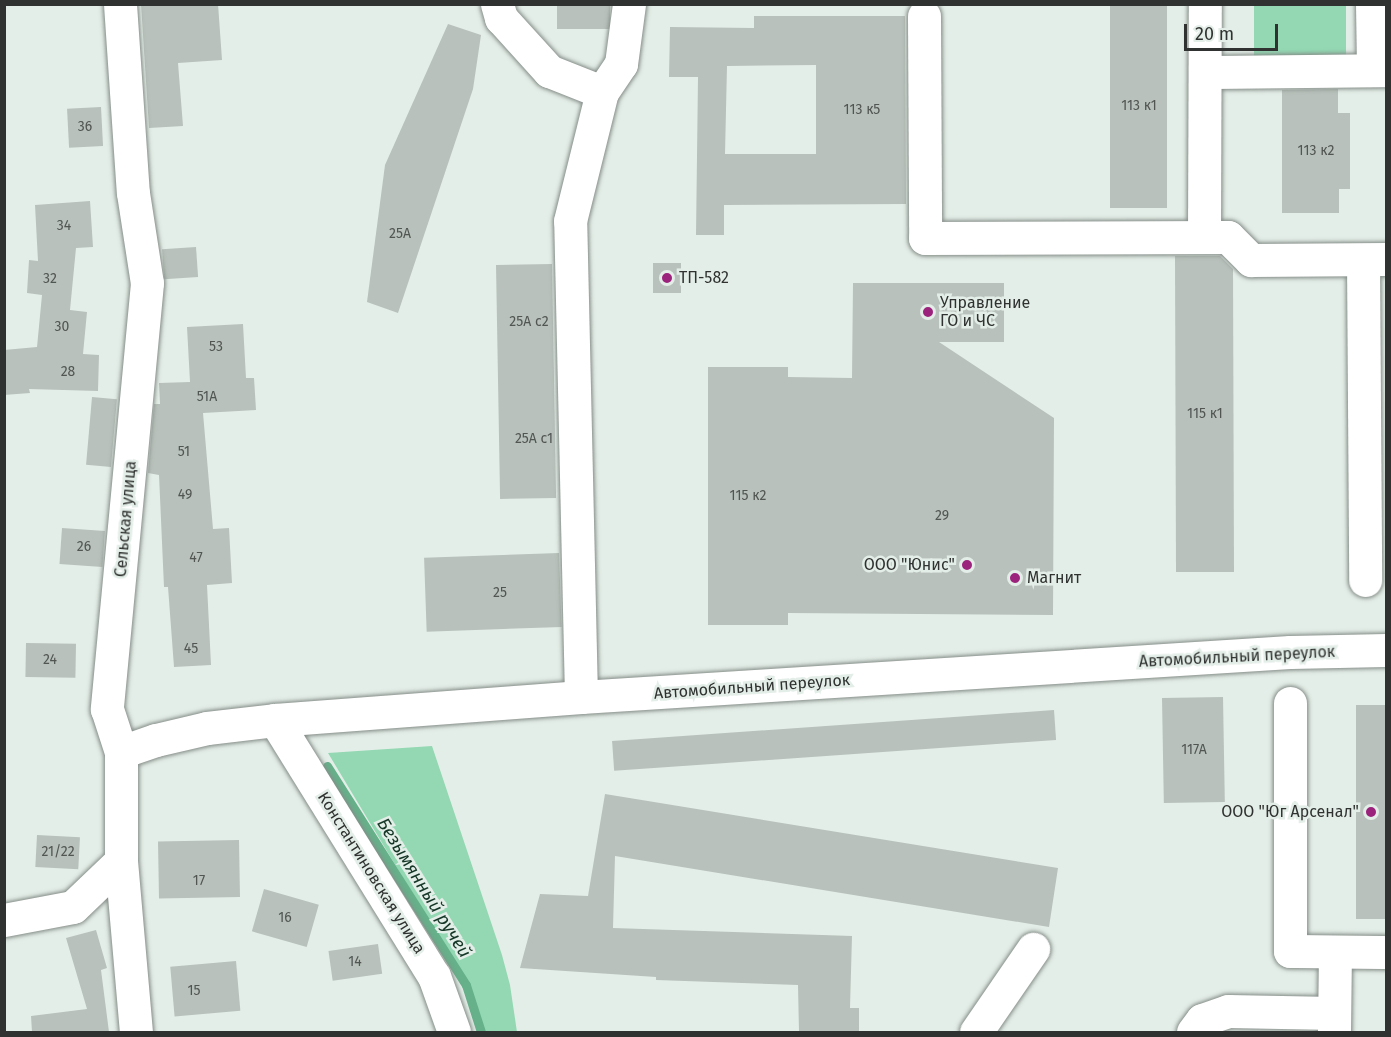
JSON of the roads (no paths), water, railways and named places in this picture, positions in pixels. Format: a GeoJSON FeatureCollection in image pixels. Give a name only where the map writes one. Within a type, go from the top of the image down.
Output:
{"type":"FeatureCollection","features":[{"type":"Feature","properties":{"kind":"street","name":"Сельская улица"},"geometry":{"type":"LineString","coordinates":[[120,4],[133,193],[147,283],[107,709],[121,752],[121,861],[136,1032]]}},
{"type":"Feature","properties":{"kind":"street"},"geometry":{"type":"LineString","coordinates":[[497,4],[501,18],[549,71],[602,92]]}},
{"type":"Feature","properties":{"kind":"street"},"geometry":{"type":"LineString","coordinates":[[581,697],[570,221],[602,92],[621,64],[629,4]]}},
{"type":"Feature","properties":{"kind":"street"},"geometry":{"type":"LineString","coordinates":[[1204,237],[1205,4]]}},
{"type":"Feature","properties":{"kind":"street"},"geometry":{"type":"LineString","coordinates":[[1205,72],[1380,70],[1372,4]]}},
{"type":"Feature","properties":{"kind":"street"},"geometry":{"type":"LineString","coordinates":[[924,16],[925,238],[1228,237],[1251,260],[1375,259],[1365,580]]}},
{"type":"Feature","properties":{"kind":"street","name":"Автомобильный переулок"},"geometry":{"type":"LineString","coordinates":[[121,752],[156,740],[207,728],[275,720],[581,697],[1290,652],[1386,650]]}},
{"type":"Feature","properties":{"kind":"street"},"geometry":{"type":"LineString","coordinates":[[1290,703],[1290,951],[1386,952]]}},
{"type":"Feature","properties":{"kind":"street","name":"Константиновская улица"},"geometry":{"type":"LineString","coordinates":[[275,720],[434,976],[454,1032]]}},
{"type":"Feature","properties":{"kind":"street"},"geometry":{"type":"LineString","coordinates":[[4,920],[73,906],[121,861]]}},
{"type":"Feature","properties":{"kind":"street"},"geometry":{"type":"LineString","coordinates":[[976,1032],[1034,949]]}},
{"type":"Feature","properties":{"kind":"street"},"geometry":{"type":"LineString","coordinates":[[1193,1032],[1202,1020],[1228,1011],[1334,1023],[1335,952]]}},
{"type":"Feature","properties":{"kind":"waterway","name":"Безымянный ручей"},"geometry":{"type":"LineString","coordinates":[[327,766],[466,985],[481,1032]]}},
{"type":"Feature","properties":{"kind":"place","name":"ТП-582"},"geometry":{"type":"Point","coordinates":[667,278]}},
{"type":"Feature","properties":{"kind":"place","name":"Управление ГО и ЧС"},"geometry":{"type":"Point","coordinates":[928,312]}},
{"type":"Feature","properties":{"kind":"place","name":"ООО \"Юнис\""},"geometry":{"type":"Point","coordinates":[967,565]}},
{"type":"Feature","properties":{"kind":"place","name":"Магнит"},"geometry":{"type":"Point","coordinates":[1015,578]}},
{"type":"Feature","properties":{"kind":"place","name":"ООО \"Юг Арсенал\""},"geometry":{"type":"Point","coordinates":[1371,812]}}]}
